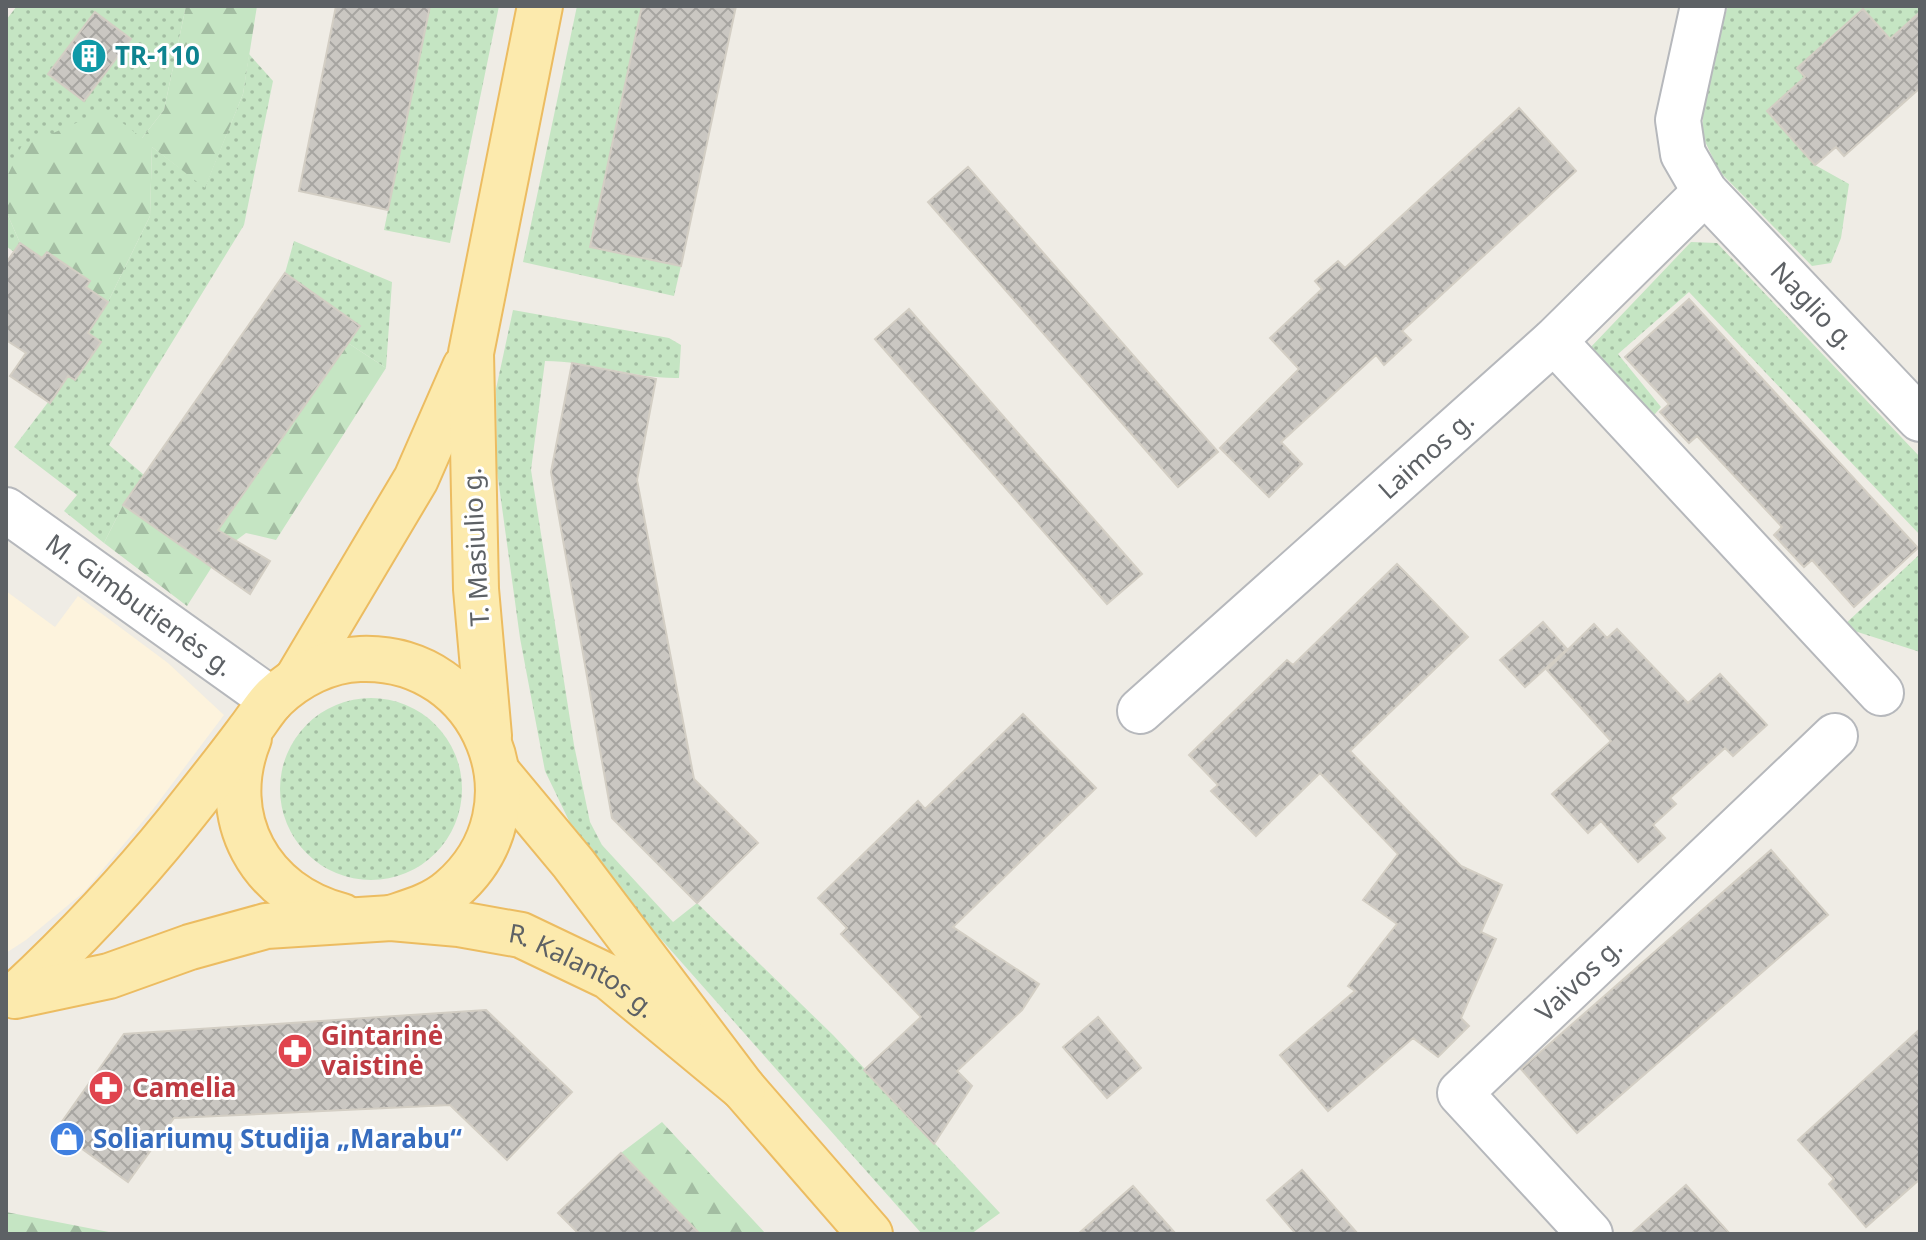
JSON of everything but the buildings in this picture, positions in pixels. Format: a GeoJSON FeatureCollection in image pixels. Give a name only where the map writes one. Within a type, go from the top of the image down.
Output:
{"type":"FeatureCollection","features":[{"type":"Feature","properties":{"kind":"main road","name":"T. Masiulio g."},"geometry":{"type":"LineString","coordinates":[[274,702],[416,479],[471,353],[540,6]]}},
{"type":"Feature","properties":{"kind":"main road","name":"T. Masiulio g."},"geometry":{"type":"LineString","coordinates":[[471,353],[476,589],[494,757]]}},
{"type":"Feature","properties":{"kind":"main road","name":"R. Kalantos g."},"geometry":{"type":"LineString","coordinates":[[11,998],[118,895],[274,702],[327,665],[359,659],[392,661],[424,671],[451,689],[474,712],[494,757],[743,1088],[870,1234]]}},
{"type":"Feature","properties":{"kind":"main road","name":"R. Kalantos g."},"geometry":{"type":"LineString","coordinates":[[274,702],[242,755],[237,787],[240,819],[251,848],[269,875],[293,896],[321,911],[459,924],[521,935],[609,977],[743,1088]]}},
{"type":"Feature","properties":{"kind":"main road","name":"R. Kalantos g."},"geometry":{"type":"LineString","coordinates":[[11,998],[109,976],[190,947],[266,926],[371,918],[423,908],[450,891],[473,867],[489,838],[498,806],[494,757]]}},
{"type":"Feature","properties":{"kind":"street","name":"Naglio g."},"geometry":{"type":"LineString","coordinates":[[1703,6],[1678,120],[1683,154],[1705,192],[1920,419]]}},
{"type":"Feature","properties":{"kind":"street","name":"Laimos g."},"geometry":{"type":"LineString","coordinates":[[1140,711],[1554,341],[1705,192]]}},
{"type":"Feature","properties":{"kind":"street"},"geometry":{"type":"LineString","coordinates":[[1554,341],[1881,693]]}},
{"type":"Feature","properties":{"kind":"street","name":"M. Gimbutienės g."},"geometry":{"type":"LineString","coordinates":[[6,510],[274,702]]}},
{"type":"Feature","properties":{"kind":"street","name":"Vaivos g."},"geometry":{"type":"LineString","coordinates":[[1590,1234],[1460,1093],[1835,736]]}},
{"type":"Feature","properties":{"kind":"shaded area"},"geometry":{"type":"Polygon","coordinates":[[[6,591],[55,627],[78,596],[168,663],[224,715],[154,808],[84,892],[6,953],[6,591]]]}},
{"type":"Feature","properties":{"kind":"green space"},"geometry":{"type":"Polygon","coordinates":[[[17,6],[186,6],[164,110],[142,138],[6,179],[6,20],[17,6]]]}},
{"type":"Feature","properties":{"kind":"green space"},"geometry":{"type":"Polygon","coordinates":[[[186,6],[257,6],[243,94],[205,188],[152,147],[150,216],[108,302],[20,243],[6,211],[6,179],[21,147],[106,110],[142,138],[164,110],[186,6]]]}},
{"type":"Feature","properties":{"kind":"green space"},"geometry":{"type":"Polygon","coordinates":[[[430,6],[499,6],[450,243],[384,230],[430,6]]]}},
{"type":"Feature","properties":{"kind":"green space"},"geometry":{"type":"Polygon","coordinates":[[[577,6],[642,6],[591,247],[681,266],[674,296],[523,262],[577,6]]]}},
{"type":"Feature","properties":{"kind":"green space"},"geometry":{"type":"Polygon","coordinates":[[[1728,6],[1920,6],[1920,12],[1890,39],[1863,9],[1798,68],[1805,77],[1767,111],[1815,165],[1849,184],[1841,238],[1831,263],[1812,266],[1719,171],[1702,135],[1705,77],[1728,6]]]}},
{"type":"Feature","properties":{"kind":"green space"},"geometry":{"type":"Polygon","coordinates":[[[249,54],[273,81],[244,225],[109,445],[144,475],[123,505],[104,543],[64,511],[77,495],[14,447],[68,376],[75,380],[88,333],[108,302],[150,216],[152,147],[205,187],[243,94],[249,54]]]}},
{"type":"Feature","properties":{"kind":"green space"},"geometry":{"type":"Polygon","coordinates":[[[6,211],[20,243],[14,252],[6,246],[6,211]]]}},
{"type":"Feature","properties":{"kind":"green space"},"geometry":{"type":"Polygon","coordinates":[[[294,241],[392,282],[386,368],[348,343],[360,326],[285,273],[294,241]]]}},
{"type":"Feature","properties":{"kind":"green space"},"geometry":{"type":"Polygon","coordinates":[[[1691,242],[1717,243],[1920,457],[1920,535],[1689,292],[1618,354],[1661,407],[1649,421],[1589,349],[1691,242]]]}},
{"type":"Feature","properties":{"kind":"green space"},"geometry":{"type":"Polygon","coordinates":[[[513,310],[669,338],[681,345],[679,378],[545,361],[531,470],[574,745],[590,822],[602,845],[673,922],[697,903],[833,1035],[1000,1213],[971,1234],[922,1234],[606,877],[571,825],[545,771],[520,638],[497,471],[496,389],[513,310]]]}},
{"type":"Feature","properties":{"kind":"green space"},"geometry":{"type":"Polygon","coordinates":[[[348,343],[386,368],[276,540],[246,533],[222,551],[187,606],[104,543],[123,505],[198,557],[348,343]]]}},
{"type":"Feature","properties":{"kind":"green space"},"geometry":{"type":"Polygon","coordinates":[[[1920,554],[1920,652],[1842,627],[1920,554]]]}},
{"type":"Feature","properties":{"kind":"green space"},"geometry":{"type":"Polygon","coordinates":[[[371,698],[406,705],[435,725],[455,754],[462,789],[455,824],[435,853],[406,873],[371,880],[336,873],[307,853],[287,824],[280,789],[287,754],[307,725],[336,705],[371,698]]]}},
{"type":"Feature","properties":{"kind":"green space"},"geometry":{"type":"Polygon","coordinates":[[[662,1122],[766,1234],[700,1234],[621,1153],[662,1122]]]}},
{"type":"Feature","properties":{"kind":"green space"},"geometry":{"type":"Polygon","coordinates":[[[6,1212],[119,1234],[6,1234],[6,1212]]]}},
{"type":"Feature","properties":{"kind":"place","name":"TR-110"},"geometry":{"type":"Point","coordinates":[89,56]}},
{"type":"Feature","properties":{"kind":"place","name":"Gintarinė vaistinė"},"geometry":{"type":"Point","coordinates":[295,1051]}},
{"type":"Feature","properties":{"kind":"place","name":"Camelia"},"geometry":{"type":"Point","coordinates":[106,1088]}},
{"type":"Feature","properties":{"kind":"place","name":"Soliariumų Studija „Marabu“"},"geometry":{"type":"Point","coordinates":[67,1139]}}]}
